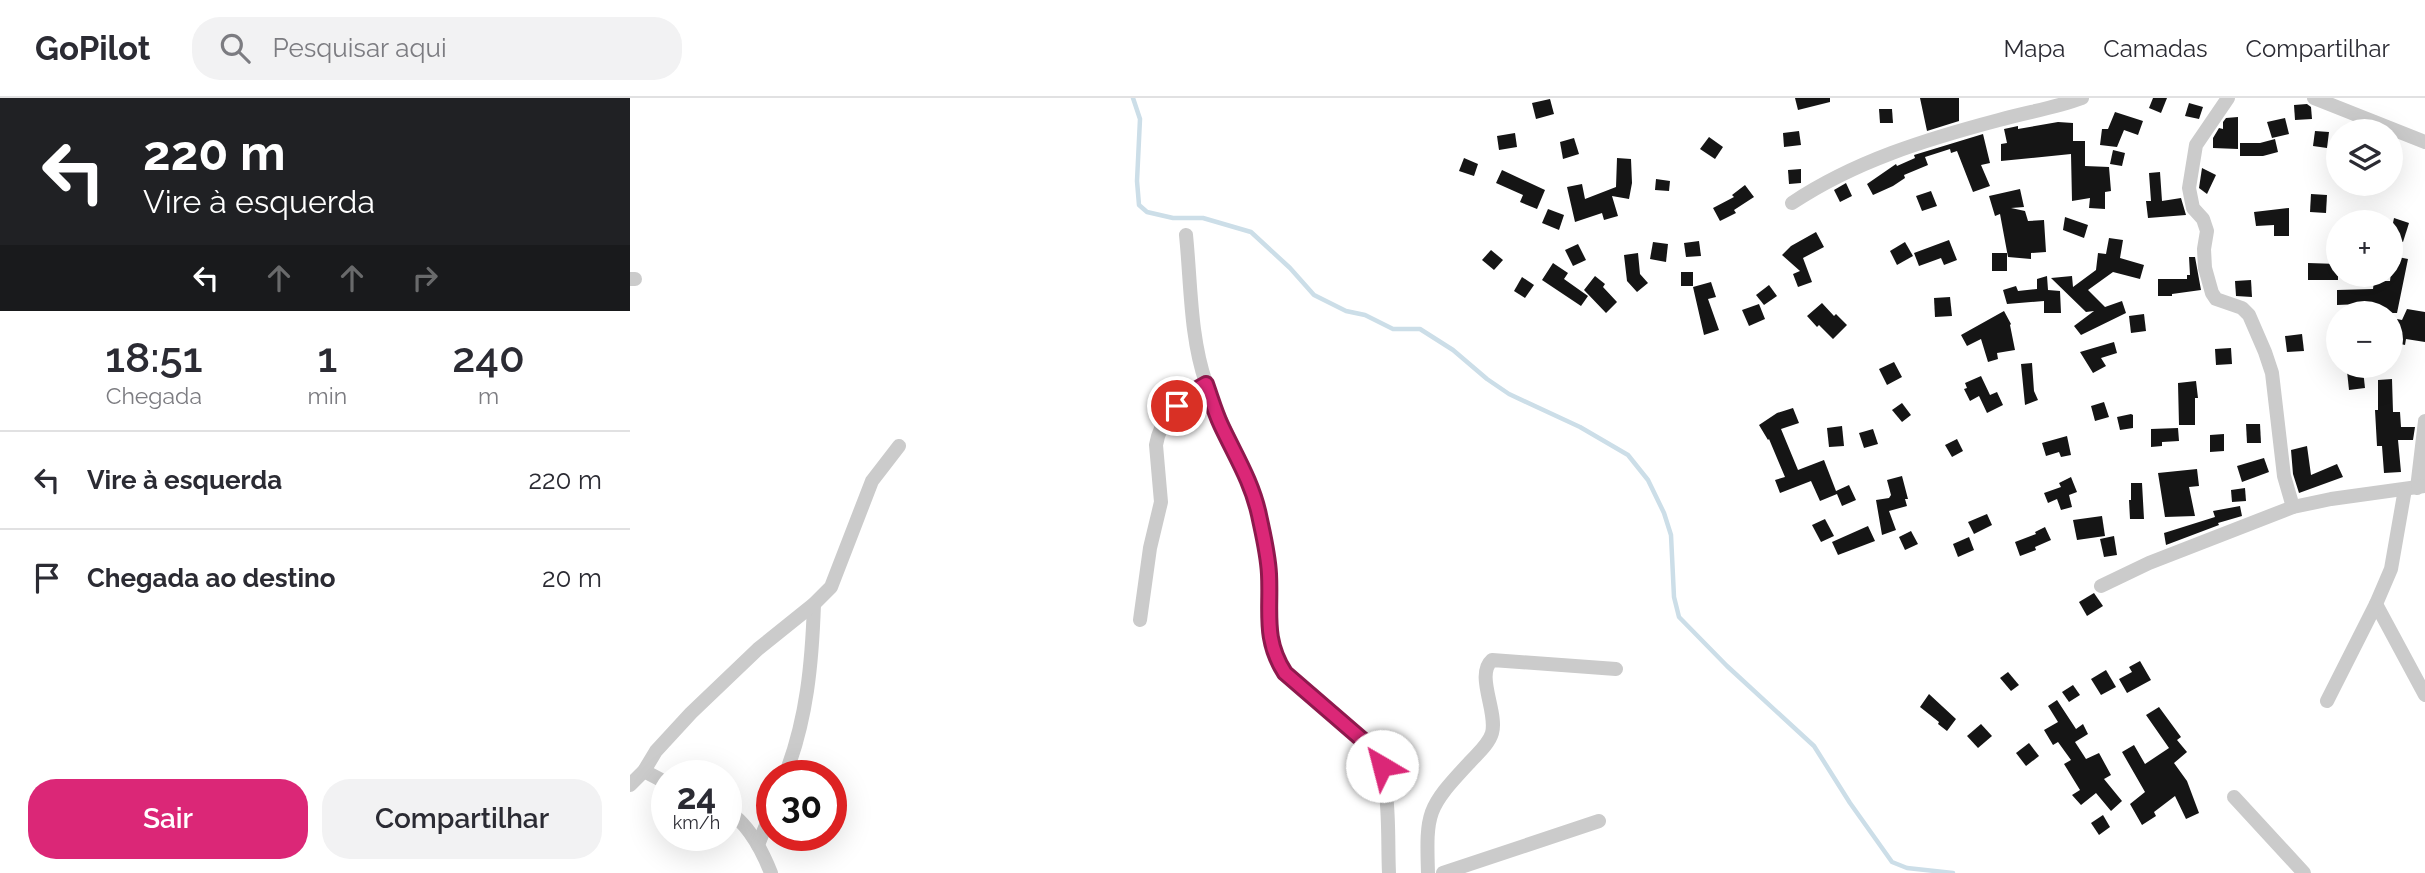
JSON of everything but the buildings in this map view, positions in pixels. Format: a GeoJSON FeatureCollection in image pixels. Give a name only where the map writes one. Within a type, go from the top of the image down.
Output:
{"type":"FeatureCollection","features":[{"type":"Feature","properties":{"kind":"street"},"geometry":{"type":"LineString","coordinates":[[1792,202],[1857,166],[1904,148],[2082,98]]}},
{"type":"Feature","properties":{"kind":"street"},"geometry":{"type":"LineString","coordinates":[[2228,98],[2196,145],[2189,188],[2193,208],[2203,219],[2207,231],[2205,268],[2212,293],[2216,299],[2242,308],[2249,315],[2266,352],[2272,373],[2284,476],[2293,507]]}},
{"type":"Feature","properties":{"kind":"street"},"geometry":{"type":"LineString","coordinates":[[2314,98],[2425,142]]}},
{"type":"Feature","properties":{"kind":"street"},"geometry":{"type":"LineString","coordinates":[[1186,235],[1199,360],[1221,424],[1245,472],[1259,512],[1269,574],[1269,638],[1275,658],[1285,673],[1373,749],[1382,766],[1389,873]]}},
{"type":"Feature","properties":{"kind":"street"},"geometry":{"type":"LineString","coordinates":[[1140,620],[1150,548],[1161,502],[1157,435],[1164,421],[1185,396],[1206,384]]}},
{"type":"Feature","properties":{"kind":"street"},"geometry":{"type":"LineString","coordinates":[[2327,701],[2391,569],[2415,488],[2425,421]]}},
{"type":"Feature","properties":{"kind":"street"},"geometry":{"type":"LineString","coordinates":[[630,785],[644,771],[656,751],[691,713],[758,649],[814,604],[835,581],[872,481],[899,446]]}},
{"type":"Feature","properties":{"kind":"street"},"geometry":{"type":"LineString","coordinates":[[2101,586],[2149,563],[2293,507],[2415,488]]}},
{"type":"Feature","properties":{"kind":"street"},"geometry":{"type":"LineString","coordinates":[[791,760],[798,740],[807,693],[814,604]]}},
{"type":"Feature","properties":{"kind":"street"},"geometry":{"type":"LineString","coordinates":[[2376,604],[2425,695]]}},
{"type":"Feature","properties":{"kind":"street"},"geometry":{"type":"LineString","coordinates":[[1428,873],[1427,830],[1431,809],[1447,787],[1484,747],[1492,732],[1485,672],[1487,665],[1492,660],[1616,669]]}},
{"type":"Feature","properties":{"kind":"street"},"geometry":{"type":"LineString","coordinates":[[644,771],[651,775]]}},
{"type":"Feature","properties":{"kind":"street"},"geometry":{"type":"LineString","coordinates":[[2234,797],[2304,873]]}},
{"type":"Feature","properties":{"kind":"street"},"geometry":{"type":"LineString","coordinates":[[1443,873],[1599,821]]}},
{"type":"Feature","properties":{"kind":"street"},"geometry":{"type":"LineString","coordinates":[[742,824],[756,842]]}},
{"type":"Feature","properties":{"kind":"street"},"geometry":{"type":"LineString","coordinates":[[761,851],[771,873]]}},
{"type":"Feature","properties":{"kind":"waterway"},"geometry":{"type":"LineString","coordinates":[[1133,98],[1140,119],[1137,181],[1139,205],[1147,212],[1173,218],[1203,218],[1251,232],[1290,268],[1314,295],[1393,329],[1420,329],[1453,350],[1509,394],[1580,427],[1628,455],[1648,480],[1671,535],[1674,597],[1679,617],[1727,666],[1814,746],[1892,862],[1907,868],[1953,873]]}},
{"type":"Feature","properties":{"kind":"route"},"geometry":{"type":"LineString","coordinates":[[1177,406],[1185,396],[1206,384],[1221,424],[1245,472],[1259,512],[1266,554],[1269,574],[1269,638],[1275,658],[1285,673],[1373,749],[1382,766]]}}]}
